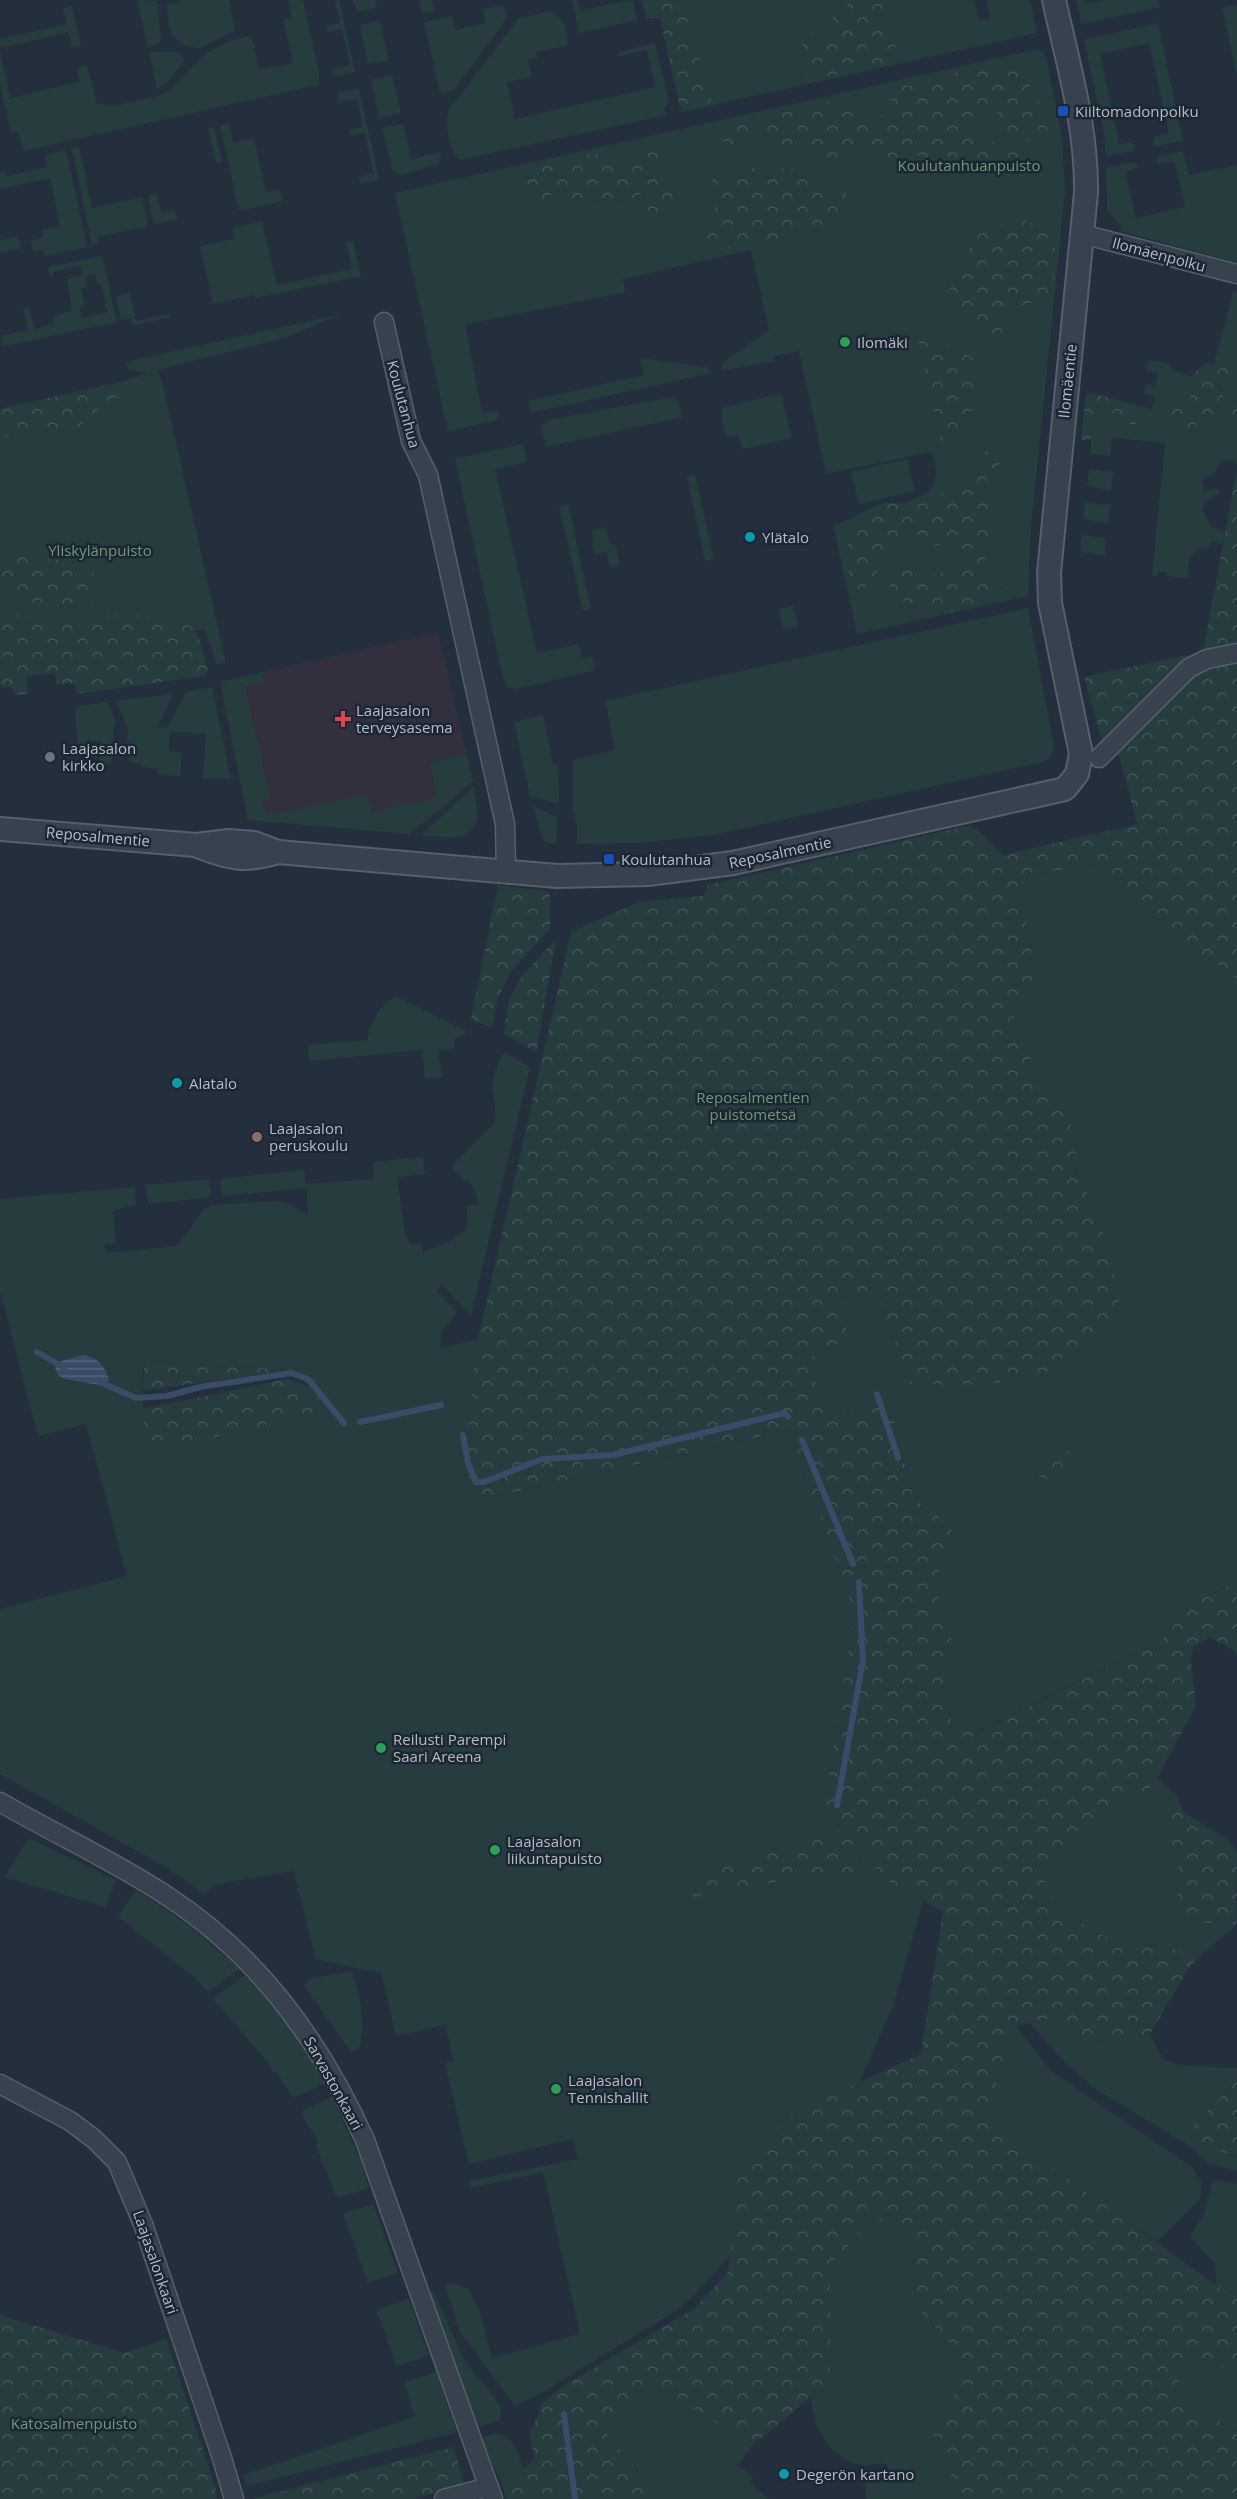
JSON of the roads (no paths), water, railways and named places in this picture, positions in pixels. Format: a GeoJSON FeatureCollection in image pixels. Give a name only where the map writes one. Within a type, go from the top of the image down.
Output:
{"type":"FeatureCollection","features":[{"type":"Feature","properties":{"kind":"street","name":"Ilomäentie"},"geometry":{"type":"LineString","coordinates":[[1053,0],[1084,140],[1086,193],[1049,573],[1050,603],[1090,760]]}},
{"type":"Feature","properties":{"kind":"street","name":"Ilomäenpolku"},"geometry":{"type":"LineString","coordinates":[[1082,234],[1237,274]]}},
{"type":"Feature","properties":{"kind":"street","name":"Koulutanhua"},"geometry":{"type":"LineString","coordinates":[[384,322],[411,441],[428,476],[480,702],[505,824],[506,872]]}},
{"type":"Feature","properties":{"kind":"street","name":"Reposalmentie"},"geometry":{"type":"LineString","coordinates":[[0,829],[196,845],[229,841],[254,843],[278,852],[506,872],[607,876],[648,874],[733,863],[1058,792],[1072,782],[1090,760],[1189,668],[1207,659],[1237,653]]}},
{"type":"Feature","properties":{"kind":"street","name":"Sarvastonkaari"},"geometry":{"type":"LineString","coordinates":[[0,1802],[159,1891],[201,1920],[260,1974],[308,2035],[348,2102],[365,2140],[491,2493]]}},
{"type":"Feature","properties":{"kind":"street","name":"Laajasalonkaari"},"geometry":{"type":"LineString","coordinates":[[0,2084],[70,2121],[94,2139],[117,2162],[143,2223],[234,2499]]}},
{"type":"Feature","properties":{"kind":"street"},"geometry":{"type":"LineString","coordinates":[[444,2499],[491,2493]]}},
{"type":"Feature","properties":{"kind":"water"},"geometry":{"type":"Polygon","coordinates":[[[83,1355],[97,1360],[102,1366],[109,1379],[106,1386],[65,1379],[58,1375],[55,1368],[61,1361],[83,1355]]]}},
{"type":"Feature","properties":{"kind":"waterway"},"geometry":{"type":"LineString","coordinates":[[37,1352],[65,1368]]}},
{"type":"Feature","properties":{"kind":"waterway"},"geometry":{"type":"LineString","coordinates":[[100,1382],[136,1398],[167,1396],[200,1387],[291,1373],[308,1379],[344,1423]]}},
{"type":"Feature","properties":{"kind":"waterway"},"geometry":{"type":"LineString","coordinates":[[877,1394],[898,1458]]}},
{"type":"Feature","properties":{"kind":"waterway"},"geometry":{"type":"LineString","coordinates":[[360,1422],[441,1405]]}},
{"type":"Feature","properties":{"kind":"waterway"},"geometry":{"type":"LineString","coordinates":[[463,1435],[468,1463],[476,1482],[484,1482],[542,1459],[613,1455],[785,1413],[788,1417]]}},
{"type":"Feature","properties":{"kind":"waterway"},"geometry":{"type":"LineString","coordinates":[[802,1440],[853,1564]]}},
{"type":"Feature","properties":{"kind":"waterway"},"geometry":{"type":"LineString","coordinates":[[837,1805],[863,1661],[859,1582]]}},
{"type":"Feature","properties":{"kind":"waterway"},"geometry":{"type":"LineString","coordinates":[[564,2414],[575,2499]]}},
{"type":"Feature","properties":{"kind":"place","name":"Kiiltomadonpolku"},"geometry":{"type":"Point","coordinates":[1063,111]}},
{"type":"Feature","properties":{"kind":"place","name":"Ilomäki"},"geometry":{"type":"Point","coordinates":[845,342]}},
{"type":"Feature","properties":{"kind":"place","name":"Ylätalo"},"geometry":{"type":"Point","coordinates":[750,537]}},
{"type":"Feature","properties":{"kind":"place","name":"Laajasalon terveysasema"},"geometry":{"type":"Point","coordinates":[343,719]}},
{"type":"Feature","properties":{"kind":"place","name":"Laajasalon kirkko"},"geometry":{"type":"Point","coordinates":[50,757]}},
{"type":"Feature","properties":{"kind":"place","name":"Koulutanhua"},"geometry":{"type":"Point","coordinates":[609,859]}},
{"type":"Feature","properties":{"kind":"place","name":"Alatalo"},"geometry":{"type":"Point","coordinates":[177,1083]}},
{"type":"Feature","properties":{"kind":"place","name":"Laajasalon peruskoulu"},"geometry":{"type":"Point","coordinates":[257,1137]}},
{"type":"Feature","properties":{"kind":"place","name":"Reilusti Parempi Saari Areena"},"geometry":{"type":"Point","coordinates":[381,1748]}},
{"type":"Feature","properties":{"kind":"place","name":"Laajasalon liikuntapuisto"},"geometry":{"type":"Point","coordinates":[495,1850]}},
{"type":"Feature","properties":{"kind":"place","name":"Laajasalon Tennishallit"},"geometry":{"type":"Point","coordinates":[556,2089]}},
{"type":"Feature","properties":{"kind":"place","name":"Degerön kartano"},"geometry":{"type":"Point","coordinates":[784,2474]}},
{"type":"Feature","properties":{"kind":"park label","name":"Koulutanhuanpuisto"},"geometry":{"type":"Point","coordinates":[969,165]}},
{"type":"Feature","properties":{"kind":"park label","name":"Yliskylänpuisto"},"geometry":{"type":"Point","coordinates":[100,550]}},
{"type":"Feature","properties":{"kind":"park label","name":"Reposalmentien puistometsä"},"geometry":{"type":"Point","coordinates":[753,1106]}},
{"type":"Feature","properties":{"kind":"park label","name":"Katosalmenpuisto"},"geometry":{"type":"Point","coordinates":[74,2423]}}]}
